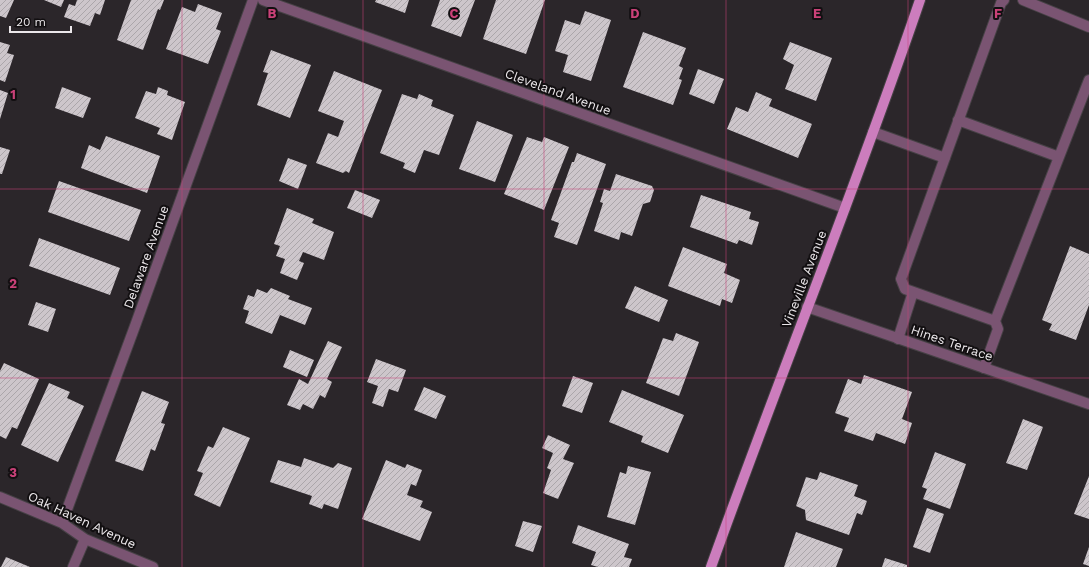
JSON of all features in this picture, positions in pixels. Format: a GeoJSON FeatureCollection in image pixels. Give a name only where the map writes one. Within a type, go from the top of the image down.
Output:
{"type":"FeatureCollection","features":[{"type":"Feature","properties":{"kind":"main road","name":"Vineville Avenue"},"geometry":{"type":"LineString","coordinates":[[711,567],[806,307],[845,208],[920,0]]}},
{"type":"Feature","properties":{"kind":"street","name":"Delaware Avenue"},"geometry":{"type":"LineString","coordinates":[[62,523],[253,0]]}},
{"type":"Feature","properties":{"kind":"street","name":"Cleveland Avenue"},"geometry":{"type":"LineString","coordinates":[[263,0],[845,208]]}},
{"type":"Feature","properties":{"kind":"street"},"geometry":{"type":"LineString","coordinates":[[995,321],[905,289],[901,279],[1001,3],[1004,0]]}},
{"type":"Feature","properties":{"kind":"street"},"geometry":{"type":"LineString","coordinates":[[1023,0],[1089,27]]}},
{"type":"Feature","properties":{"kind":"street"},"geometry":{"type":"LineString","coordinates":[[984,368],[998,330],[995,321],[1089,80]]}},
{"type":"Feature","properties":{"kind":"street"},"geometry":{"type":"LineString","coordinates":[[958,120],[1059,157]]}},
{"type":"Feature","properties":{"kind":"street"},"geometry":{"type":"LineString","coordinates":[[873,132],[945,158]]}},
{"type":"Feature","properties":{"kind":"street"},"geometry":{"type":"LineString","coordinates":[[898,339],[913,292]]}},
{"type":"Feature","properties":{"kind":"street","name":"Hines Terrace"},"geometry":{"type":"LineString","coordinates":[[806,307],[1089,404]]}},
{"type":"Feature","properties":{"kind":"street","name":"Oak Haven Avenue"},"geometry":{"type":"LineString","coordinates":[[0,497],[62,523],[86,539],[153,567]]}},
{"type":"Feature","properties":{"kind":"street"},"geometry":{"type":"LineString","coordinates":[[73,567],[86,539]]}},
{"type":"Feature","properties":{"kind":"building"},"geometry":{"type":"Polygon","coordinates":[[[0,0],[14,0],[6,18],[0,16],[0,0]]]}},
{"type":"Feature","properties":{"kind":"building"},"geometry":{"type":"Polygon","coordinates":[[[44,0],[64,0],[61,7],[44,0]]]}},
{"type":"Feature","properties":{"kind":"building"},"geometry":{"type":"Polygon","coordinates":[[[77,0],[105,0],[100,15],[95,13],[90,26],[64,17],[69,4],[75,6],[77,0]]]}},
{"type":"Feature","properties":{"kind":"building"},"geometry":{"type":"Polygon","coordinates":[[[131,0],[164,0],[160,10],[158,9],[143,50],[117,40],[131,0]]]}},
{"type":"Feature","properties":{"kind":"building"},"geometry":{"type":"Polygon","coordinates":[[[376,0],[409,0],[405,13],[375,2],[376,0]]]}},
{"type":"Feature","properties":{"kind":"building"},"geometry":{"type":"Polygon","coordinates":[[[440,0],[475,0],[461,37],[431,26],[440,0]]]}},
{"type":"Feature","properties":{"kind":"building"},"geometry":{"type":"Polygon","coordinates":[[[496,0],[545,0],[526,54],[483,39],[496,0]]]}},
{"type":"Feature","properties":{"kind":"building"},"geometry":{"type":"Polygon","coordinates":[[[198,4],[222,13],[216,29],[221,31],[208,64],[166,49],[182,7],[195,12],[198,4]]]}},
{"type":"Feature","properties":{"kind":"building"},"geometry":{"type":"Polygon","coordinates":[[[585,11],[611,20],[591,81],[563,72],[568,55],[555,51],[565,20],[580,25],[585,11]]]}},
{"type":"Feature","properties":{"kind":"building"},"geometry":{"type":"Polygon","coordinates":[[[643,32],[686,48],[679,66],[683,68],[679,79],[682,80],[673,105],[623,87],[643,32]]]}},
{"type":"Feature","properties":{"kind":"building"},"geometry":{"type":"Polygon","coordinates":[[[0,42],[10,45],[7,53],[14,55],[5,82],[0,80],[0,42]]]}},
{"type":"Feature","properties":{"kind":"building"},"geometry":{"type":"Polygon","coordinates":[[[790,42],[832,58],[816,101],[785,89],[794,65],[783,59],[790,42]]]}},
{"type":"Feature","properties":{"kind":"building"},"geometry":{"type":"Polygon","coordinates":[[[271,50],[311,65],[290,118],[257,105],[268,73],[263,72],[271,50]]]}},
{"type":"Feature","properties":{"kind":"building"},"geometry":{"type":"Polygon","coordinates":[[[698,69],[724,79],[714,104],[689,94],[698,69]]]}},
{"type":"Feature","properties":{"kind":"building"},"geometry":{"type":"Polygon","coordinates":[[[334,71],[382,90],[349,173],[346,171],[343,173],[316,163],[328,133],[338,137],[344,121],[318,111],[334,71]]]}},
{"type":"Feature","properties":{"kind":"building"},"geometry":{"type":"Polygon","coordinates":[[[62,87],[91,98],[83,118],[55,108],[62,87]]]}},
{"type":"Feature","properties":{"kind":"building"},"geometry":{"type":"Polygon","coordinates":[[[158,87],[168,91],[167,95],[185,102],[172,140],[157,134],[160,128],[135,118],[146,91],[156,94],[158,87]]]}},
{"type":"Feature","properties":{"kind":"building"},"geometry":{"type":"Polygon","coordinates":[[[0,90],[8,93],[0,119],[0,90]]]}},
{"type":"Feature","properties":{"kind":"building"},"geometry":{"type":"Polygon","coordinates":[[[756,92],[772,99],[769,106],[812,124],[798,158],[727,129],[736,107],[748,112],[756,92]]]}},
{"type":"Feature","properties":{"kind":"building"},"geometry":{"type":"Polygon","coordinates":[[[402,94],[417,99],[419,94],[433,100],[431,106],[454,115],[439,155],[424,150],[415,173],[403,168],[405,163],[380,153],[402,94]]]}},
{"type":"Feature","properties":{"kind":"building"},"geometry":{"type":"Polygon","coordinates":[[[477,121],[513,135],[495,182],[459,169],[477,121]]]}},
{"type":"Feature","properties":{"kind":"building"},"geometry":{"type":"Polygon","coordinates":[[[106,136],[160,156],[147,193],[81,168],[89,145],[100,150],[106,136]]]}},
{"type":"Feature","properties":{"kind":"building"},"geometry":{"type":"Polygon","coordinates":[[[527,137],[542,142],[544,137],[569,147],[544,210],[504,194],[527,137]]]}},
{"type":"Feature","properties":{"kind":"building"},"geometry":{"type":"Polygon","coordinates":[[[0,147],[10,150],[2,174],[0,174],[0,147]]]}},
{"type":"Feature","properties":{"kind":"building"},"geometry":{"type":"Polygon","coordinates":[[[577,153],[606,164],[577,245],[554,237],[559,223],[551,220],[572,162],[574,162],[577,153]]]}},
{"type":"Feature","properties":{"kind":"building"},"geometry":{"type":"Polygon","coordinates":[[[288,158],[307,165],[298,189],[279,181],[288,158]]]}},
{"type":"Feature","properties":{"kind":"building"},"geometry":{"type":"Polygon","coordinates":[[[616,174],[652,186],[654,190],[650,202],[643,204],[632,236],[621,232],[619,240],[594,231],[603,203],[600,202],[604,189],[610,191],[616,174]]]}},
{"type":"Feature","properties":{"kind":"building"},"geometry":{"type":"Polygon","coordinates":[[[59,181],[141,210],[129,241],[48,212],[59,181]]]}},
{"type":"Feature","properties":{"kind":"building"},"geometry":{"type":"Polygon","coordinates":[[[355,190],[380,200],[372,218],[347,208],[355,190]]]}},
{"type":"Feature","properties":{"kind":"building"},"geometry":{"type":"Polygon","coordinates":[[[701,195],[751,212],[749,219],[759,222],[752,245],[739,240],[737,244],[690,227],[701,195]]]}},
{"type":"Feature","properties":{"kind":"building"},"geometry":{"type":"Polygon","coordinates":[[[287,208],[314,219],[312,223],[334,232],[324,260],[303,252],[299,261],[304,263],[297,280],[280,273],[285,259],[276,256],[280,246],[274,244],[287,208]]]}},
{"type":"Feature","properties":{"kind":"building"},"geometry":{"type":"Polygon","coordinates":[[[39,238],[120,268],[110,295],[29,266],[39,238]]]}},
{"type":"Feature","properties":{"kind":"building"},"geometry":{"type":"Polygon","coordinates":[[[1070,246],[1089,254],[1089,305],[1076,340],[1049,330],[1052,324],[1042,320],[1070,246]]]}},
{"type":"Feature","properties":{"kind":"building"},"geometry":{"type":"Polygon","coordinates":[[[683,247],[727,264],[724,273],[740,280],[732,303],[722,299],[720,306],[668,286],[683,247]]]}},
{"type":"Feature","properties":{"kind":"building"},"geometry":{"type":"Polygon","coordinates":[[[635,286],[668,300],[659,322],[625,308],[635,286]]]}},
{"type":"Feature","properties":{"kind":"building"},"geometry":{"type":"Polygon","coordinates":[[[271,288],[290,296],[288,299],[312,308],[305,325],[280,315],[272,334],[245,323],[249,311],[243,309],[248,295],[254,297],[257,289],[267,293],[271,288]]]}},
{"type":"Feature","properties":{"kind":"building"},"geometry":{"type":"Polygon","coordinates":[[[36,302],[56,309],[48,332],[28,325],[36,302]]]}},
{"type":"Feature","properties":{"kind":"building"},"geometry":{"type":"Polygon","coordinates":[[[676,333],[699,342],[679,396],[646,383],[663,338],[673,341],[676,333]]]}},
{"type":"Feature","properties":{"kind":"building"},"geometry":{"type":"Polygon","coordinates":[[[328,341],[342,347],[327,379],[332,382],[325,398],[320,395],[313,409],[303,404],[300,410],[287,405],[299,379],[308,384],[328,341]]]}},
{"type":"Feature","properties":{"kind":"building"},"geometry":{"type":"Polygon","coordinates":[[[290,350],[314,360],[307,377],[283,367],[290,350]]]}},
{"type":"Feature","properties":{"kind":"building"},"geometry":{"type":"Polygon","coordinates":[[[376,359],[406,370],[398,392],[389,389],[383,407],[372,403],[378,386],[367,382],[376,359]]]}},
{"type":"Feature","properties":{"kind":"building"},"geometry":{"type":"Polygon","coordinates":[[[4,363],[39,379],[17,429],[12,427],[6,439],[0,436],[0,371],[4,363]]]}},
{"type":"Feature","properties":{"kind":"building"},"geometry":{"type":"Polygon","coordinates":[[[864,375],[912,392],[902,419],[912,423],[905,444],[876,433],[873,441],[844,431],[849,418],[835,413],[848,379],[861,384],[864,375]]]}},
{"type":"Feature","properties":{"kind":"building"},"geometry":{"type":"Polygon","coordinates":[[[573,376],[593,383],[582,413],[562,406],[573,376]]]}},
{"type":"Feature","properties":{"kind":"building"},"geometry":{"type":"Polygon","coordinates":[[[49,383],[70,392],[67,398],[84,406],[58,462],[21,445],[49,383]]]}},
{"type":"Feature","properties":{"kind":"building"},"geometry":{"type":"Polygon","coordinates":[[[424,387],[446,396],[436,419],[414,410],[424,387]]]}},
{"type":"Feature","properties":{"kind":"building"},"geometry":{"type":"Polygon","coordinates":[[[622,390],[684,415],[668,453],[641,442],[643,436],[609,422],[622,390]]]}},
{"type":"Feature","properties":{"kind":"building"},"geometry":{"type":"Polygon","coordinates":[[[142,391],[169,402],[161,423],[165,424],[155,451],[151,449],[143,471],[115,461],[142,391]]]}},
{"type":"Feature","properties":{"kind":"building"},"geometry":{"type":"Polygon","coordinates":[[[1023,419],[1043,427],[1027,470],[1006,463],[1023,419]]]}},
{"type":"Feature","properties":{"kind":"building"},"geometry":{"type":"Polygon","coordinates":[[[223,427],[250,438],[220,507],[194,495],[203,473],[197,471],[208,446],[213,448],[223,427]]]}},
{"type":"Feature","properties":{"kind":"building"},"geometry":{"type":"Polygon","coordinates":[[[548,435],[570,445],[563,459],[574,463],[558,499],[543,493],[551,470],[547,468],[553,453],[542,448],[548,435]]]}},
{"type":"Feature","properties":{"kind":"building"},"geometry":{"type":"Polygon","coordinates":[[[935,452],[966,464],[950,509],[923,499],[927,489],[922,487],[935,452]]]}},
{"type":"Feature","properties":{"kind":"building"},"geometry":{"type":"Polygon","coordinates":[[[304,458],[333,468],[338,463],[352,468],[338,509],[324,504],[322,509],[309,504],[312,496],[270,482],[278,460],[301,467],[304,458]]]}},
{"type":"Feature","properties":{"kind":"building"},"geometry":{"type":"Polygon","coordinates":[[[386,460],[405,468],[407,464],[422,470],[416,486],[411,484],[407,495],[423,501],[420,507],[432,512],[420,541],[362,519],[386,460]]]}},
{"type":"Feature","properties":{"kind":"building"},"geometry":{"type":"Polygon","coordinates":[[[628,466],[651,472],[635,525],[607,517],[620,472],[626,474],[628,466]]]}},
{"type":"Feature","properties":{"kind":"building"},"geometry":{"type":"Polygon","coordinates":[[[820,472],[858,485],[854,496],[867,501],[862,515],[857,513],[849,535],[806,520],[805,510],[796,506],[806,477],[817,480],[820,472]]]}},
{"type":"Feature","properties":{"kind":"building"},"geometry":{"type":"Polygon","coordinates":[[[1089,476],[1089,519],[1074,514],[1089,476]]]}},
{"type":"Feature","properties":{"kind":"building"},"geometry":{"type":"Polygon","coordinates":[[[927,508],[944,514],[930,553],[913,547],[927,508]]]}},
{"type":"Feature","properties":{"kind":"building"},"geometry":{"type":"Polygon","coordinates":[[[523,521],[542,526],[533,552],[515,546],[523,521]]]}},
{"type":"Feature","properties":{"kind":"building"},"geometry":{"type":"Polygon","coordinates":[[[578,525],[629,544],[624,557],[632,559],[629,567],[598,567],[591,565],[596,552],[572,543],[578,525]]]}},
{"type":"Feature","properties":{"kind":"building"},"geometry":{"type":"Polygon","coordinates":[[[796,532],[843,549],[836,567],[784,567],[796,532]]]}},
{"type":"Feature","properties":{"kind":"building"},"geometry":{"type":"Polygon","coordinates":[[[1089,547],[1089,566],[1083,564],[1089,547]]]}},
{"type":"Feature","properties":{"kind":"building"},"geometry":{"type":"Polygon","coordinates":[[[6,557],[30,567],[1,567],[6,557]]]}},
{"type":"Feature","properties":{"kind":"building"},"geometry":{"type":"Polygon","coordinates":[[[885,558],[907,565],[907,567],[882,567],[885,558]]]}}]}
